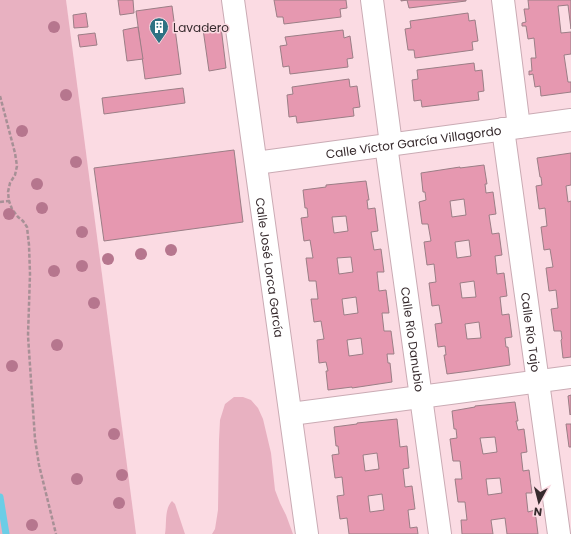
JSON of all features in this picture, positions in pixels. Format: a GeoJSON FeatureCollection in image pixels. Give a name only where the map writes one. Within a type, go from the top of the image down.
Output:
{"type":"FeatureCollection","features":[{"type":"Feature","properties":{"kind":"street","name":"Calle José Lorca García"},"geometry":{"type":"LineString","coordinates":[[233,0],[307,534]]}},
{"type":"Feature","properties":{"kind":"street","name":"Calle Río Danubio"},"geometry":{"type":"LineString","coordinates":[[372,0],[421,397],[440,534]]}},
{"type":"Feature","properties":{"kind":"street","name":"Calle Río Tajo"},"geometry":{"type":"LineString","coordinates":[[503,0],[511,128],[538,381],[559,534]]}},
{"type":"Feature","properties":{"kind":"street","name":"Calle Víctor García Villagordo"},"geometry":{"type":"LineString","coordinates":[[256,163],[571,120]]}},
{"type":"Feature","properties":{"kind":"street"},"geometry":{"type":"LineString","coordinates":[[291,414],[571,377]]}},
{"type":"Feature","properties":{"kind":"path"},"geometry":{"type":"LineString","coordinates":[[0,96],[17,166],[15,175],[10,183],[8,192],[9,201],[12,209],[27,227],[30,274],[28,336],[35,439],[39,465],[56,534]]}},
{"type":"Feature","properties":{"kind":"path"},"geometry":{"type":"LineString","coordinates":[[0,202],[9,201]]}},
{"type":"Feature","properties":{"kind":"shaded area"},"geometry":{"type":"Polygon","coordinates":[[[0,0],[66,0],[136,534],[0,534],[0,0]]]}},
{"type":"Feature","properties":{"kind":"shaded area"},"geometry":{"type":"Polygon","coordinates":[[[234,397],[243,397],[251,400],[258,408],[263,419],[271,453],[275,490],[293,534],[212,534],[215,529],[218,510],[220,420],[225,404],[234,397]]]}},
{"type":"Feature","properties":{"kind":"shaded area"},"geometry":{"type":"Polygon","coordinates":[[[172,501],[175,504],[185,534],[165,534],[167,512],[169,504],[172,501]]]}},
{"type":"Feature","properties":{"kind":"building"},"geometry":{"type":"Polygon","coordinates":[[[118,0],[133,0],[134,13],[120,15],[118,0]]]}},
{"type":"Feature","properties":{"kind":"building"},"geometry":{"type":"Polygon","coordinates":[[[274,0],[346,0],[347,8],[340,9],[341,17],[284,24],[283,17],[277,17],[274,0]]]}},
{"type":"Feature","properties":{"kind":"building"},"geometry":{"type":"Polygon","coordinates":[[[407,0],[466,0],[466,1],[409,8],[407,0]]]}},
{"type":"Feature","properties":{"kind":"building"},"geometry":{"type":"Polygon","coordinates":[[[528,0],[571,0],[571,29],[568,5],[558,6],[561,33],[571,32],[571,54],[564,55],[568,82],[571,82],[571,92],[541,96],[540,86],[535,87],[533,74],[529,75],[529,71],[532,71],[531,58],[536,58],[534,38],[528,39],[526,26],[522,26],[522,23],[526,22],[524,9],[529,9],[528,0]]]}},
{"type":"Feature","properties":{"kind":"building","name":"Lavadero"},"geometry":{"type":"Polygon","coordinates":[[[172,6],[181,74],[145,79],[136,11],[172,6]]]}},
{"type":"Feature","properties":{"kind":"building"},"geometry":{"type":"Polygon","coordinates":[[[86,13],[88,27],[74,28],[73,15],[86,13]]]}},
{"type":"Feature","properties":{"kind":"building"},"geometry":{"type":"Polygon","coordinates":[[[468,13],[469,21],[475,20],[478,41],[472,42],[473,50],[415,58],[414,50],[408,50],[405,29],[411,28],[410,21],[468,13]]]}},
{"type":"Feature","properties":{"kind":"building"},"geometry":{"type":"Polygon","coordinates":[[[138,27],[143,59],[127,61],[123,30],[138,27]]]}},
{"type":"Feature","properties":{"kind":"building"},"geometry":{"type":"Polygon","coordinates":[[[221,27],[226,68],[209,71],[203,29],[221,27]]]}},
{"type":"Feature","properties":{"kind":"building"},"geometry":{"type":"Polygon","coordinates":[[[343,30],[344,38],[350,36],[353,58],[347,59],[348,67],[290,74],[289,66],[283,67],[280,46],[287,45],[285,37],[343,30]]]}},
{"type":"Feature","properties":{"kind":"building"},"geometry":{"type":"Polygon","coordinates":[[[95,33],[97,45],[80,47],[78,35],[95,33]]]}},
{"type":"Feature","properties":{"kind":"building"},"geometry":{"type":"Polygon","coordinates":[[[474,63],[475,71],[482,70],[484,91],[478,92],[479,100],[422,107],[421,100],[414,101],[412,80],[418,79],[417,70],[474,63]]]}},
{"type":"Feature","properties":{"kind":"building"},"geometry":{"type":"Polygon","coordinates":[[[349,79],[350,87],[357,86],[360,107],[353,108],[354,116],[297,123],[296,116],[289,117],[287,95],[293,94],[292,87],[349,79]]]}},
{"type":"Feature","properties":{"kind":"building"},"geometry":{"type":"Polygon","coordinates":[[[183,88],[185,103],[104,114],[102,98],[183,88]]]}},
{"type":"Feature","properties":{"kind":"building"},"geometry":{"type":"Polygon","coordinates":[[[234,150],[243,222],[104,241],[94,168],[234,150]]]}},
{"type":"Feature","properties":{"kind":"building"},"geometry":{"type":"Polygon","coordinates":[[[571,153],[571,185],[566,186],[568,202],[571,201],[571,357],[563,358],[561,331],[554,331],[551,309],[558,308],[556,290],[549,291],[546,268],[553,267],[550,249],[544,250],[541,227],[547,226],[545,208],[539,209],[536,186],[542,185],[537,158],[571,153]]]}},
{"type":"Feature","properties":{"kind":"building"},"geometry":{"type":"Polygon","coordinates":[[[484,165],[487,184],[485,184],[486,193],[493,192],[496,214],[489,215],[492,234],[499,233],[502,255],[495,256],[497,274],[504,273],[507,296],[500,297],[502,315],[509,314],[512,337],[505,338],[506,347],[508,347],[510,365],[447,374],[444,355],[446,355],[445,346],[438,347],[435,324],[442,323],[439,305],[432,306],[429,283],[436,282],[434,264],[427,265],[424,242],[431,241],[428,224],[422,224],[419,202],[426,200],[425,192],[423,192],[421,173],[484,165]],[[464,199],[450,201],[452,217],[466,215],[464,199]],[[469,240],[455,242],[457,258],[471,256],[469,240]],[[474,281],[460,283],[462,298],[476,297],[474,281]],[[479,322],[465,324],[467,339],[481,338],[479,322]]]}},
{"type":"Feature","properties":{"kind":"building"},"geometry":{"type":"Polygon","coordinates":[[[366,181],[369,200],[367,200],[368,209],[375,208],[378,231],[371,232],[374,250],[381,249],[384,272],[377,272],[379,291],[386,290],[389,313],[382,313],[384,331],[391,331],[394,354],[387,354],[388,363],[390,363],[392,382],[328,390],[326,371],[328,371],[326,362],[319,363],[317,340],[324,339],[321,321],[314,322],[311,299],[318,299],[316,281],[309,281],[306,258],[313,258],[310,240],[304,241],[301,218],[308,217],[307,208],[305,208],[303,190],[326,187],[326,185],[366,181]],[[346,216],[332,217],[334,233],[348,231],[346,216]],[[351,257],[337,258],[339,274],[353,272],[351,257]],[[356,297],[342,299],[344,315],[358,313],[356,297]],[[361,338],[347,340],[349,356],[363,354],[361,338]]]}},
{"type":"Feature","properties":{"kind":"building"},"geometry":{"type":"Polygon","coordinates":[[[571,395],[571,414],[570,415],[568,396],[571,395]]]}},
{"type":"Feature","properties":{"kind":"building"},"geometry":{"type":"Polygon","coordinates":[[[515,402],[518,430],[524,429],[527,452],[521,453],[523,471],[529,470],[532,493],[526,493],[528,512],[535,510],[538,534],[507,534],[505,518],[491,520],[493,534],[462,534],[461,520],[467,520],[465,502],[458,502],[455,479],[462,479],[460,461],[453,461],[450,439],[457,438],[456,429],[454,429],[452,411],[475,406],[515,402]],[[495,437],[480,438],[483,454],[497,452],[495,437]],[[500,478],[486,479],[488,495],[502,493],[500,478]]]}},
{"type":"Feature","properties":{"kind":"building"},"geometry":{"type":"Polygon","coordinates":[[[397,419],[400,447],[407,446],[409,468],[403,469],[405,487],[412,486],[415,509],[408,510],[410,528],[417,527],[418,534],[349,534],[347,518],[340,519],[337,496],[344,495],[342,477],[335,478],[332,455],[339,454],[338,446],[336,446],[334,427],[397,419]],[[377,453],[363,455],[365,471],[379,469],[377,453]],[[382,494],[368,496],[370,512],[384,510],[382,494]]]}},
{"type":"Feature","properties":{"kind":"building"},"geometry":{"type":"Polygon","coordinates":[[[566,424],[571,424],[571,447],[569,447],[566,424]]]}},
{"type":"Feature","properties":{"kind":"waterway"},"geometry":{"type":"LineString","coordinates":[[0,497],[6,534]]}},
{"type":"Feature","properties":{"kind":"place","name":"Lavadero"},"geometry":{"type":"Point","coordinates":[159,44]}}]}
